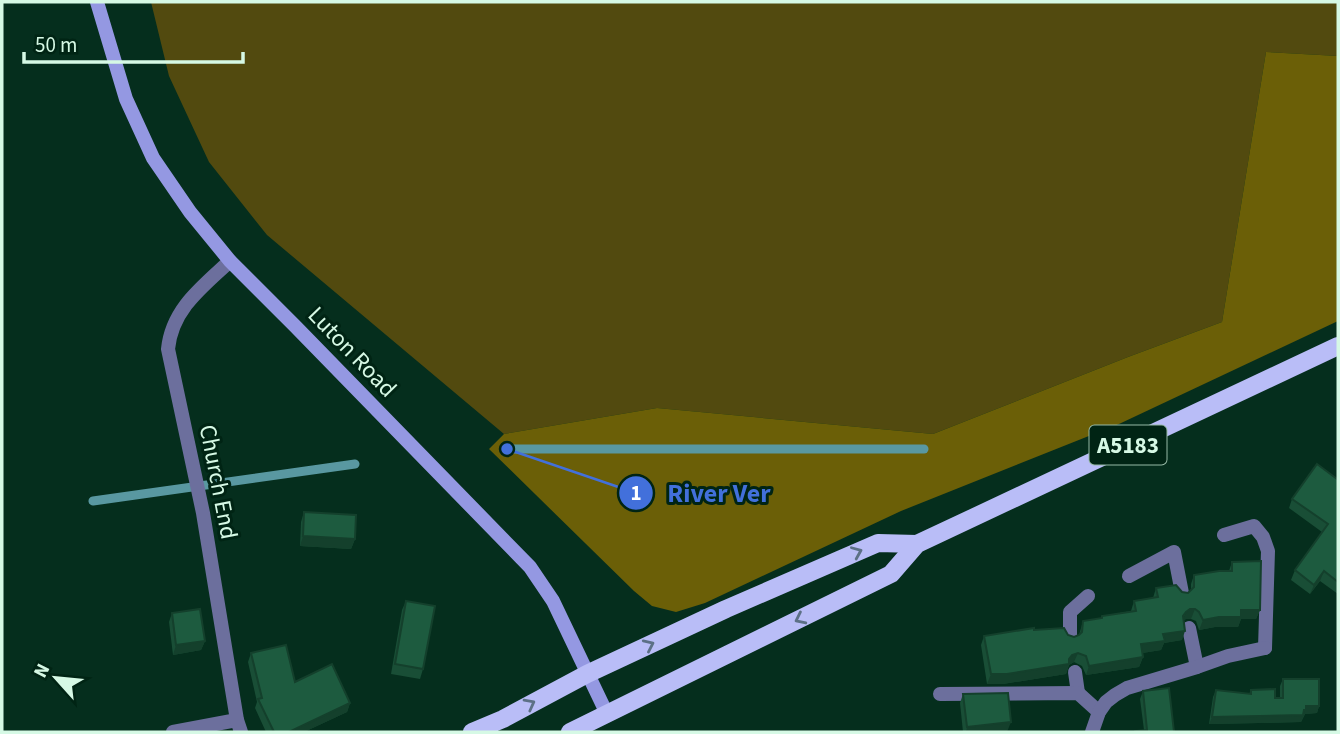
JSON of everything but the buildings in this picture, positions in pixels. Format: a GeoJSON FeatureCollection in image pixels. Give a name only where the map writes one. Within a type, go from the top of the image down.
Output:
{"type":"FeatureCollection","features":[{"type":"Feature","properties":{"kind":"main road","name":"Luton Road"},"geometry":{"type":"LineString","coordinates":[[97,2],[126,99],[153,158],[190,212],[230,261],[530,567],[553,601],[607,714]]}},
{"type":"Feature","properties":{"kind":"main road","name":"A5183"},"geometry":{"type":"LineString","coordinates":[[570,732],[891,574],[917,544],[1338,346]]}},
{"type":"Feature","properties":{"kind":"main road","name":"A5183"},"geometry":{"type":"LineString","coordinates":[[472,732],[726,609],[878,543],[917,544]]}},
{"type":"Feature","properties":{"kind":"street","name":"Church End"},"geometry":{"type":"LineString","coordinates":[[230,261],[182,310],[173,324],[168,349],[203,513],[239,726]]}},
{"type":"Feature","properties":{"kind":"street"},"geometry":{"type":"LineString","coordinates":[[1092,732],[1099,712],[1115,695],[1127,688],[1228,656],[1265,648],[1268,551],[1263,537],[1254,526],[1224,535]]}},
{"type":"Feature","properties":{"kind":"street"},"geometry":{"type":"LineString","coordinates":[[1129,576],[1174,552],[1182,593]]}},
{"type":"Feature","properties":{"kind":"street"},"geometry":{"type":"LineString","coordinates":[[1070,637],[1070,612],[1088,596]]}},
{"type":"Feature","properties":{"kind":"street"},"geometry":{"type":"LineString","coordinates":[[1189,628],[1197,667]]}},
{"type":"Feature","properties":{"kind":"street"},"geometry":{"type":"LineString","coordinates":[[1075,672],[1078,693],[1099,712]]}},
{"type":"Feature","properties":{"kind":"street"},"geometry":{"type":"LineString","coordinates":[[940,694],[1078,693]]}},
{"type":"Feature","properties":{"kind":"street"},"geometry":{"type":"LineString","coordinates":[[173,732],[239,726]]}},
{"type":"Feature","properties":{"kind":"shaded area"},"geometry":{"type":"Polygon","coordinates":[[[151,2],[1338,2],[1338,56],[1266,52],[1222,322],[933,434],[657,408],[504,434],[267,235],[209,162],[169,76],[151,2]]]}},
{"type":"Feature","properties":{"kind":"shaded area"},"geometry":{"type":"Polygon","coordinates":[[[1266,52],[1338,56],[1338,321],[1119,424],[901,511],[705,603],[676,612],[652,606],[634,591],[489,449],[504,434],[657,408],[933,434],[1222,322],[1266,52]]]}},
{"type":"Feature","properties":{"kind":"waterway"},"geometry":{"type":"LineString","coordinates":[[507,449],[924,449]]}},
{"type":"Feature","properties":{"kind":"waterway"},"geometry":{"type":"LineString","coordinates":[[93,501],[355,464]]}},
{"type":"Feature","properties":{"kind":"place","name":"River Ver"},"geometry":{"type":"Point","coordinates":[507,449]}}]}
